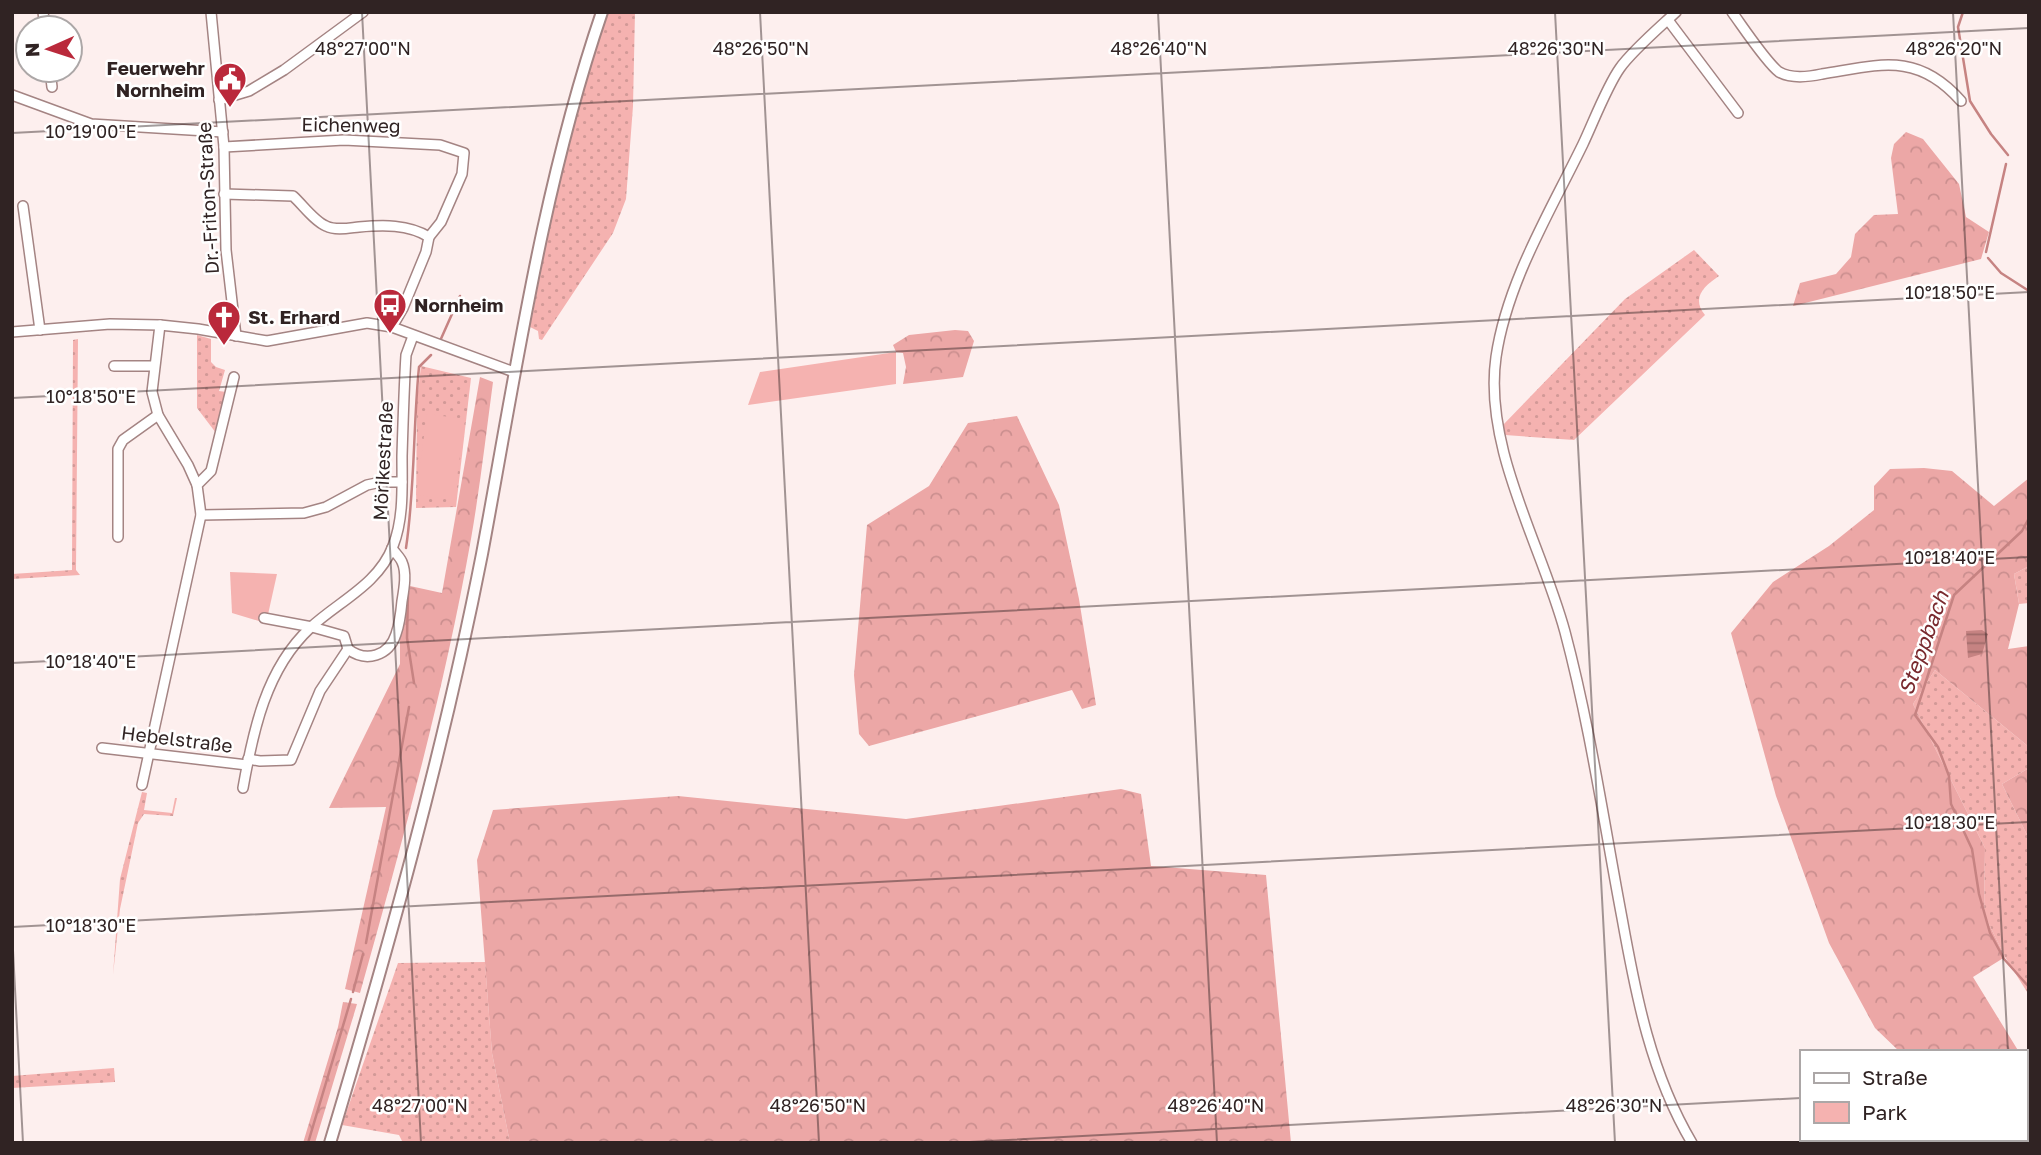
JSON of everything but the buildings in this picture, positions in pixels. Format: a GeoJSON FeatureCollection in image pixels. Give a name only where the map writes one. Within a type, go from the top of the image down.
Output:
{"type":"FeatureCollection","features":[{"type":"Feature","properties":{"kind":"main road"},"geometry":{"type":"LineString","coordinates":[[330,1143],[432,778],[481,555],[514,372],[562,145],[602,12]]}},
{"type":"Feature","properties":{"kind":"street","name":"Dr.-Friton-Straße"},"geometry":{"type":"LineString","coordinates":[[211,12],[223,132],[226,250],[236,336]]}},
{"type":"Feature","properties":{"kind":"street"},"geometry":{"type":"LineString","coordinates":[[219,100],[249,91],[284,70],[363,12]]}},
{"type":"Feature","properties":{"kind":"street"},"geometry":{"type":"LineString","coordinates":[[1676,12],[1620,68],[1530,251],[1505,315],[1496,359],[1494,394],[1499,438],[1564,630],[1586,724],[1634,984],[1649,1046],[1676,1116],[1692,1143]]}},
{"type":"Feature","properties":{"kind":"street"},"geometry":{"type":"LineString","coordinates":[[1732,12],[1774,67],[1786,75],[1813,76],[1880,66],[1910,66],[1945,83],[1961,100]]}},
{"type":"Feature","properties":{"kind":"street"},"geometry":{"type":"LineString","coordinates":[[1668,20],[1738,113]]}},
{"type":"Feature","properties":{"kind":"street"},"geometry":{"type":"LineString","coordinates":[[12,94],[90,124],[223,132]]}},
{"type":"Feature","properties":{"kind":"street","name":"Eichenweg"},"geometry":{"type":"LineString","coordinates":[[224,148],[344,140],[440,145],[460,150],[464,153],[464,166],[441,222],[429,237]]}},
{"type":"Feature","properties":{"kind":"street"},"geometry":{"type":"LineString","coordinates":[[224,194],[293,196],[327,227],[401,227],[419,230],[429,237],[426,252],[393,327]]}},
{"type":"Feature","properties":{"kind":"street"},"geometry":{"type":"LineString","coordinates":[[23,206],[40,330]]}},
{"type":"Feature","properties":{"kind":"street"},"geometry":{"type":"LineString","coordinates":[[12,332],[110,324],[160,326],[236,336],[253,341],[276,341],[365,323],[393,327],[514,372]]}},
{"type":"Feature","properties":{"kind":"street"},"geometry":{"type":"LineString","coordinates":[[142,785],[201,515],[197,485],[158,415],[152,392],[160,326]]}},
{"type":"Feature","properties":{"kind":"street","name":"Mörikestraße"},"geometry":{"type":"LineString","coordinates":[[243,788],[260,711],[278,670],[295,643],[371,581],[393,548],[400,519],[406,355],[413,336]]}},
{"type":"Feature","properties":{"kind":"street"},"geometry":{"type":"LineString","coordinates":[[114,366],[154,366]]}},
{"type":"Feature","properties":{"kind":"street"},"geometry":{"type":"LineString","coordinates":[[197,485],[211,471],[233,377]]}},
{"type":"Feature","properties":{"kind":"street"},"geometry":{"type":"LineString","coordinates":[[118,537],[118,449],[123,440],[158,415]]}},
{"type":"Feature","properties":{"kind":"street"},"geometry":{"type":"LineString","coordinates":[[201,515],[304,513],[326,507],[366,485],[402,482]]}},
{"type":"Feature","properties":{"kind":"street"},"geometry":{"type":"LineString","coordinates":[[264,618],[344,636],[348,649],[361,656],[374,656],[383,652],[396,637],[405,574],[402,562],[393,548]]}},
{"type":"Feature","properties":{"kind":"street","name":"Hebelstraße"},"geometry":{"type":"LineString","coordinates":[[102,748],[248,762],[291,760],[316,699],[348,649]]}},
{"type":"Feature","properties":{"kind":"green space"},"geometry":{"type":"Polygon","coordinates":[[[606,12],[635,12],[633,106],[626,199],[613,233],[542,340],[539,339],[538,331],[530,327],[558,182],[575,111],[606,12]]]}},
{"type":"Feature","properties":{"kind":"green space"},"geometry":{"type":"Polygon","coordinates":[[[1906,132],[1923,139],[1959,184],[1966,217],[1989,232],[1981,259],[1793,306],[1800,283],[1836,274],[1851,257],[1855,234],[1874,215],[1898,214],[1891,158],[1894,144],[1906,132]]]}},
{"type":"Feature","properties":{"kind":"green space"},"geometry":{"type":"Polygon","coordinates":[[[1694,250],[1719,276],[1704,288],[1699,298],[1705,315],[1574,440],[1505,435],[1503,425],[1625,299],[1694,250]]]}},
{"type":"Feature","properties":{"kind":"green space"},"geometry":{"type":"Polygon","coordinates":[[[968,331],[974,341],[963,377],[903,384],[906,367],[903,353],[896,352],[893,345],[909,335],[968,331]]]}},
{"type":"Feature","properties":{"kind":"green space"},"geometry":{"type":"Polygon","coordinates":[[[197,335],[211,339],[211,362],[225,370],[219,391],[226,392],[216,433],[197,408],[197,335]]]}},
{"type":"Feature","properties":{"kind":"green space"},"geometry":{"type":"Polygon","coordinates":[[[78,339],[76,570],[80,575],[12,579],[12,574],[72,570],[73,340],[78,339]]]}},
{"type":"Feature","properties":{"kind":"green space"},"geometry":{"type":"Polygon","coordinates":[[[896,352],[896,384],[748,405],[760,372],[896,352]]]}},
{"type":"Feature","properties":{"kind":"green space"},"geometry":{"type":"Polygon","coordinates":[[[421,366],[471,378],[456,507],[416,508],[417,400],[421,366]]]}},
{"type":"Feature","properties":{"kind":"green space"},"geometry":{"type":"Polygon","coordinates":[[[480,377],[493,382],[471,539],[460,596],[421,767],[360,993],[345,989],[386,807],[329,808],[400,664],[400,638],[410,586],[442,593],[480,377]]]}},
{"type":"Feature","properties":{"kind":"green space"},"geometry":{"type":"Polygon","coordinates":[[[427,414],[465,419],[454,500],[416,495],[427,414]]]}},
{"type":"Feature","properties":{"kind":"green space"},"geometry":{"type":"Polygon","coordinates":[[[1017,416],[1059,505],[1079,599],[1096,705],[1082,709],[1072,690],[869,746],[859,734],[854,675],[867,525],[929,486],[968,423],[1017,416]]]}},
{"type":"Feature","properties":{"kind":"green space"},"geometry":{"type":"Polygon","coordinates":[[[1890,469],[1952,471],[1994,506],[2029,478],[2029,566],[2014,574],[2019,604],[2008,649],[2029,646],[2029,747],[1935,670],[1913,704],[1985,848],[1984,914],[2005,957],[1973,977],[2018,1050],[1898,1050],[1875,1028],[1829,943],[1776,796],[1731,633],[1773,582],[1829,546],[1874,510],[1874,486],[1890,469]]]}},
{"type":"Feature","properties":{"kind":"green space"},"geometry":{"type":"Polygon","coordinates":[[[2029,566],[2029,603],[2019,604],[2014,574],[2029,566]]]}},
{"type":"Feature","properties":{"kind":"green space"},"geometry":{"type":"Polygon","coordinates":[[[230,572],[277,574],[267,619],[262,622],[232,613],[230,572]]]}},
{"type":"Feature","properties":{"kind":"green space"},"geometry":{"type":"Polygon","coordinates":[[[1935,670],[2029,747],[2029,768],[2002,784],[2029,839],[2029,995],[2005,957],[1984,914],[1985,848],[1913,704],[1935,670]]]}},
{"type":"Feature","properties":{"kind":"green space"},"geometry":{"type":"Polygon","coordinates":[[[2029,768],[2029,839],[2002,784],[2029,768]]]}},
{"type":"Feature","properties":{"kind":"green space"},"geometry":{"type":"Polygon","coordinates":[[[1121,789],[1141,794],[1151,866],[1266,875],[1291,1143],[510,1143],[492,1053],[477,860],[493,810],[678,796],[906,819],[1121,789]]]}},
{"type":"Feature","properties":{"kind":"green space"},"geometry":{"type":"Polygon","coordinates":[[[142,792],[147,793],[144,810],[172,813],[177,798],[173,816],[144,814],[138,823],[120,909],[113,975],[120,879],[142,792]]]}},
{"type":"Feature","properties":{"kind":"green space"},"geometry":{"type":"Polygon","coordinates":[[[485,962],[492,1053],[510,1143],[403,1143],[399,1135],[342,1125],[398,963],[485,962]]]}},
{"type":"Feature","properties":{"kind":"green space"},"geometry":{"type":"Polygon","coordinates":[[[343,1002],[357,1004],[315,1143],[303,1143],[338,1027],[343,1002]]]}},
{"type":"Feature","properties":{"kind":"green space"},"geometry":{"type":"Polygon","coordinates":[[[114,1068],[115,1082],[12,1088],[12,1076],[114,1068]]]}},
{"type":"Feature","properties":{"kind":"shaded area"},"geometry":{"type":"Polygon","coordinates":[[[1982,630],[1988,634],[1982,654],[1968,658],[1966,631],[1982,630]]]}},
{"type":"Feature","properties":{"kind":"waterway","name":"Steppbach"},"geometry":{"type":"LineString","coordinates":[[1963,12],[1958,27],[1970,101],[2008,155]]}},
{"type":"Feature","properties":{"kind":"waterway","name":"Steppbach"},"geometry":{"type":"LineString","coordinates":[[1986,252],[2006,164]]}},
{"type":"Feature","properties":{"kind":"waterway","name":"Steppbach"},"geometry":{"type":"LineString","coordinates":[[1988,258],[2001,273],[2029,291]]}},
{"type":"Feature","properties":{"kind":"waterway"},"geometry":{"type":"LineString","coordinates":[[440,341],[460,296]]}},
{"type":"Feature","properties":{"kind":"waterway"},"geometry":{"type":"LineString","coordinates":[[406,548],[419,367],[431,355]]}},
{"type":"Feature","properties":{"kind":"waterway","name":"Steppbach"},"geometry":{"type":"LineString","coordinates":[[2029,518],[2022,531],[1954,595],[1915,715],[1938,747],[1949,776],[1951,804],[1972,849],[1979,894],[1990,933],[2004,959],[2029,987]]}},
{"type":"Feature","properties":{"kind":"waterway"},"geometry":{"type":"LineString","coordinates":[[408,593],[407,638],[414,683]]}},
{"type":"Feature","properties":{"kind":"waterway"},"geometry":{"type":"LineString","coordinates":[[366,943],[409,707]]}},
{"type":"Feature","properties":{"kind":"waterway"},"geometry":{"type":"LineString","coordinates":[[353,992],[363,954]]}},
{"type":"Feature","properties":{"kind":"waterway"},"geometry":{"type":"LineString","coordinates":[[308,1143],[351,999]]}},
{"type":"Feature","properties":{"kind":"place","name":"Feuerwehr Nornheim"},"geometry":{"type":"Point","coordinates":[230,109]}},
{"type":"Feature","properties":{"kind":"place","name":"Nornheim"},"geometry":{"type":"Point","coordinates":[390,335]}},
{"type":"Feature","properties":{"kind":"place","name":"St. Erhard"},"geometry":{"type":"Point","coordinates":[224,347]}}]}
